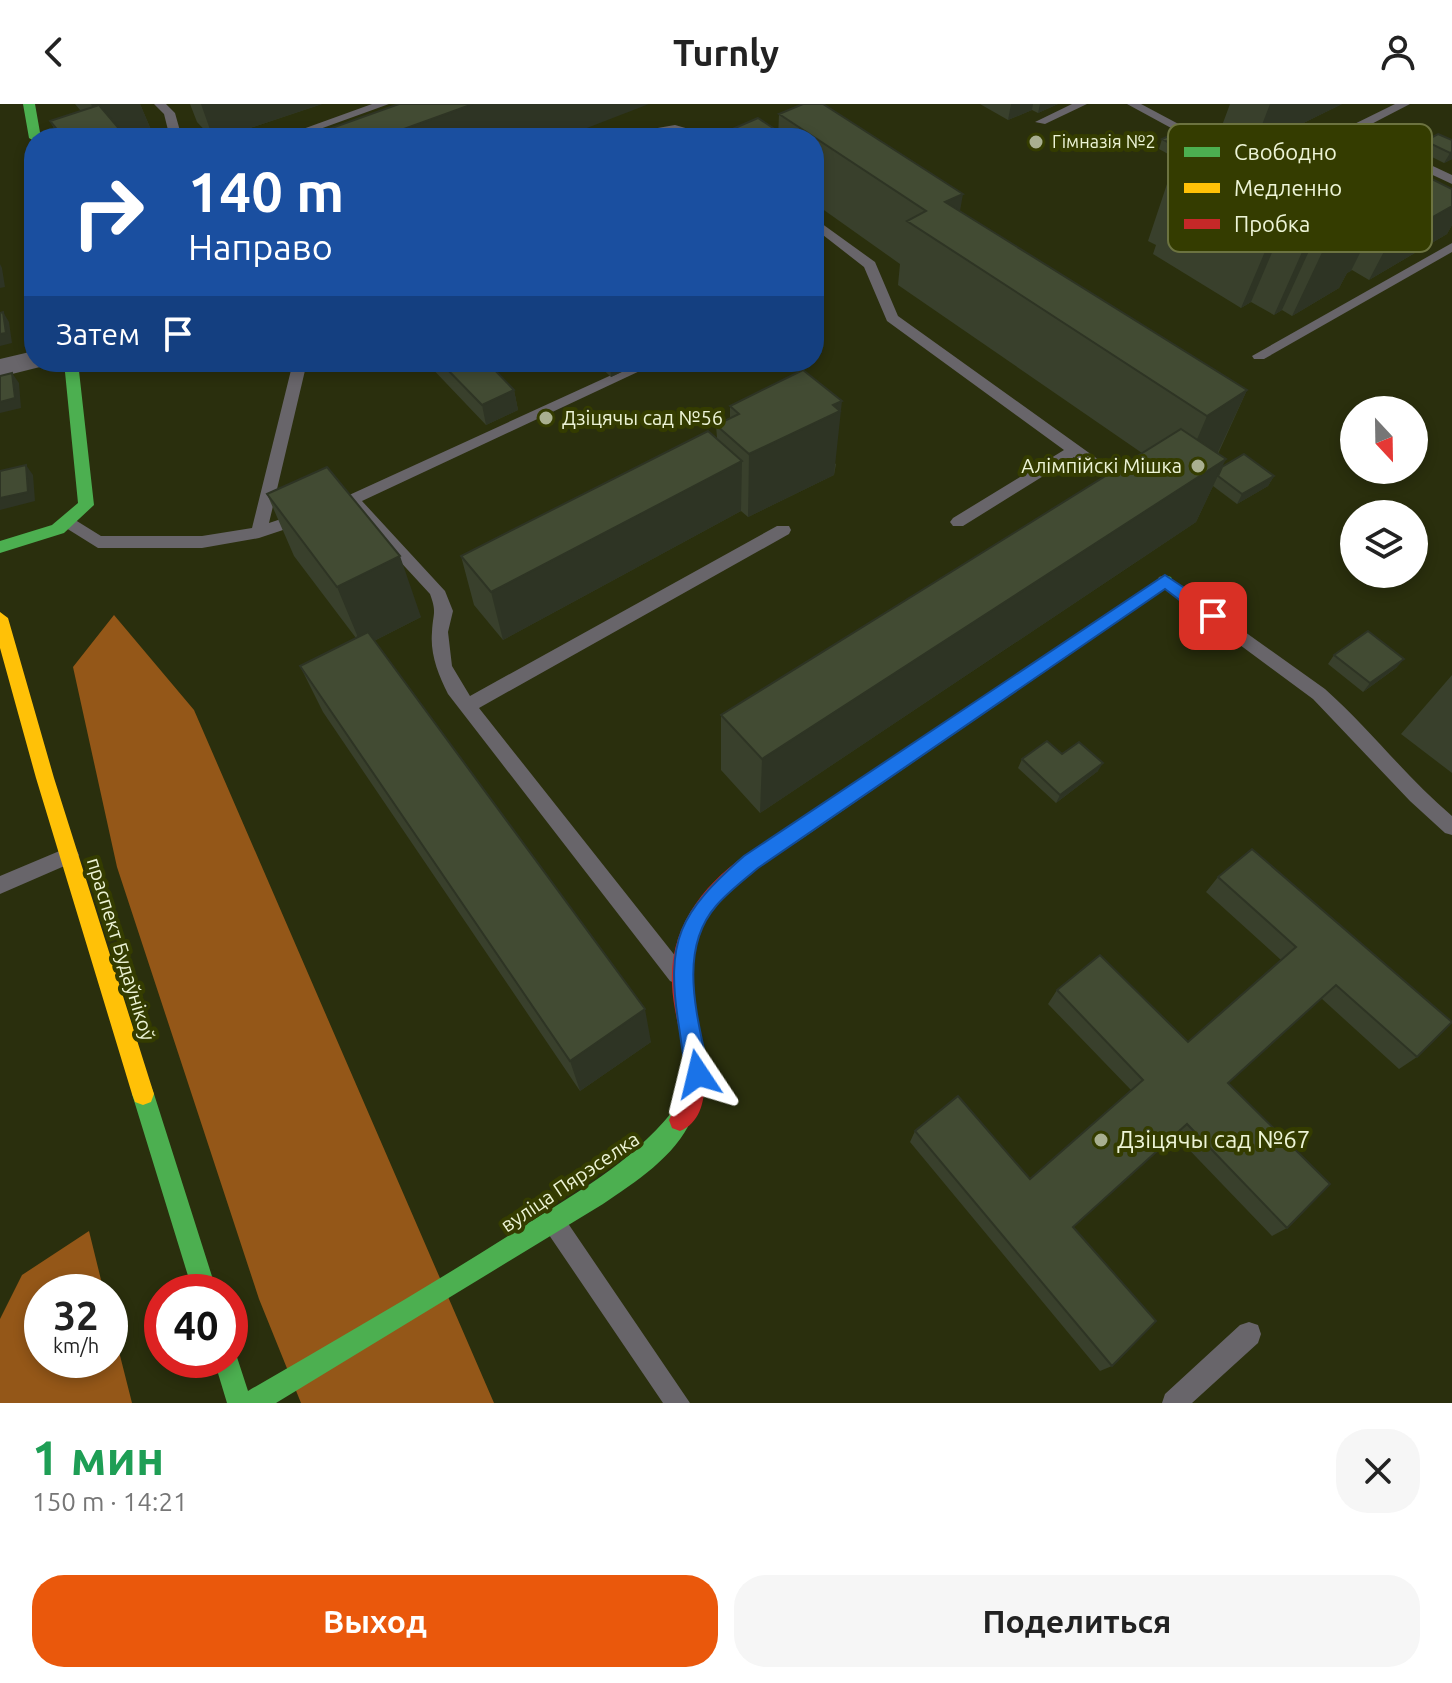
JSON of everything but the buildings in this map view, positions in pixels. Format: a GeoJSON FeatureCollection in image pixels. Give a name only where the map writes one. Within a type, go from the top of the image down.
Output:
{"type":"FeatureCollection","features":[{"type":"Feature","properties":{"kind":"street"},"geometry":{"type":"LineString","coordinates":[[29,104],[33,128]]}},
{"type":"Feature","properties":{"kind":"street"},"geometry":{"type":"LineString","coordinates":[[0,368],[24,362]]}},
{"type":"Feature","properties":{"kind":"street"},"geometry":{"type":"LineString","coordinates":[[0,547],[43,537],[72,524],[86,505],[72,372]]}},
{"type":"Feature","properties":{"kind":"street","name":"вуліца Пярэселка"},"geometry":{"type":"LineString","coordinates":[[252,1403],[553,1221],[660,1148],[684,1115],[698,1074],[682,981],[691,931],[708,900],[751,862],[1165,581]]}},
{"type":"Feature","properties":{"kind":"street","name":"праспект Будаўнікоў"},"geometry":{"type":"LineString","coordinates":[[0,618],[69,855],[199,1274]]}},
{"type":"Feature","properties":{"kind":"street"},"geometry":{"type":"LineString","coordinates":[[231,1378],[239,1403]]}},
{"type":"Feature","properties":{"kind":"lane"},"geometry":{"type":"LineString","coordinates":[[160,104],[169,113],[173,128]]}},
{"type":"Feature","properties":{"kind":"lane"},"geometry":{"type":"LineString","coordinates":[[313,128],[383,104]]}},
{"type":"Feature","properties":{"kind":"lane"},"geometry":{"type":"LineString","coordinates":[[1041,122],[1081,104]]}},
{"type":"Feature","properties":{"kind":"lane"},"geometry":{"type":"LineString","coordinates":[[1133,104],[1168,125]]}},
{"type":"Feature","properties":{"kind":"lane"},"geometry":{"type":"LineString","coordinates":[[1363,124],[1404,104]]}},
{"type":"Feature","properties":{"kind":"lane"},"geometry":{"type":"LineString","coordinates":[[1432,170],[1452,180]]}},
{"type":"Feature","properties":{"kind":"lane"},"geometry":{"type":"LineString","coordinates":[[824,230],[870,265],[892,318],[1094,464]]}},
{"type":"Feature","properties":{"kind":"lane"},"geometry":{"type":"LineString","coordinates":[[1259,356],[1452,247]]}},
{"type":"Feature","properties":{"kind":"lane"},"geometry":{"type":"LineString","coordinates":[[259,532],[298,372]]}},
{"type":"Feature","properties":{"kind":"lane"},"geometry":{"type":"LineString","coordinates":[[72,524],[98,542],[202,542],[259,532],[352,500],[630,372]]}},
{"type":"Feature","properties":{"kind":"lane"},"geometry":{"type":"LineString","coordinates":[[958,522],[1075,450]]}},
{"type":"Feature","properties":{"kind":"lane"},"geometry":{"type":"LineString","coordinates":[[352,500],[437,591],[445,611],[440,632],[443,666],[467,706],[682,981]]}},
{"type":"Feature","properties":{"kind":"lane"},"geometry":{"type":"LineString","coordinates":[[467,706],[783,530]]}},
{"type":"Feature","properties":{"kind":"lane"},"geometry":{"type":"LineString","coordinates":[[1165,581],[1340,711],[1407,790],[1452,827]]}},
{"type":"Feature","properties":{"kind":"lane"},"geometry":{"type":"LineString","coordinates":[[0,885],[69,855]]}},
{"type":"Feature","properties":{"kind":"lane"},"geometry":{"type":"LineString","coordinates":[[553,1221],[678,1403]]}},
{"type":"Feature","properties":{"kind":"lane"},"geometry":{"type":"LineString","coordinates":[[1174,1403],[1249,1334]]}},
{"type":"Feature","properties":{"kind":"shaded area"},"geometry":{"type":"Polygon","coordinates":[[[114,615],[194,710],[494,1403],[301,1403],[259,1299],[117,867],[73,667],[114,615]]]}},
{"type":"Feature","properties":{"kind":"shaded area"},"geometry":{"type":"Polygon","coordinates":[[[89,1231],[100,1274],[24,1274],[24,1378],[126,1378],[132,1403],[0,1403],[0,1319],[22,1275],[89,1231]]]}},
{"type":"Feature","properties":{"kind":"traffic: fast"},"geometry":{"type":"LineString","coordinates":[[29,104],[33,128]]}},
{"type":"Feature","properties":{"kind":"traffic: fast"},"geometry":{"type":"LineString","coordinates":[[0,547],[58,529],[86,505],[72,372]]}},
{"type":"Feature","properties":{"kind":"traffic: fast"},"geometry":{"type":"LineString","coordinates":[[790,836],[1165,581]]}},
{"type":"Feature","properties":{"kind":"traffic: fast"},"geometry":{"type":"LineString","coordinates":[[143,1094],[199,1274]]}},
{"type":"Feature","properties":{"kind":"traffic: fast"},"geometry":{"type":"LineString","coordinates":[[252,1403],[595,1196],[649,1154],[680,1120]]}},
{"type":"Feature","properties":{"kind":"traffic: fast"},"geometry":{"type":"LineString","coordinates":[[231,1378],[239,1403]]}},
{"type":"Feature","properties":{"kind":"traffic: slow"},"geometry":{"type":"LineString","coordinates":[[0,618],[45,778],[143,1094]]}},
{"type":"Feature","properties":{"kind":"traffic: jam"},"geometry":{"type":"LineString","coordinates":[[680,1120],[694,1087],[694,1053],[682,983],[683,962],[692,929],[707,901],[725,882],[790,836]]}},
{"type":"Feature","properties":{"kind":"place","name":"Гімназія №2"},"geometry":{"type":"Point","coordinates":[1036,142]}},
{"type":"Feature","properties":{"kind":"place","name":"Дзіцячы сад №56"},"geometry":{"type":"Point","coordinates":[546,418]}},
{"type":"Feature","properties":{"kind":"place","name":"Алімпійскі Мішка"},"geometry":{"type":"Point","coordinates":[1198,466]}},
{"type":"Feature","properties":{"kind":"place","name":"Дзіцячы сад №67"},"geometry":{"type":"Point","coordinates":[1101,1140]}},
{"type":"Feature","properties":{"kind":"route"},"geometry":{"type":"LineString","coordinates":[[698,1074],[682,981],[691,931],[708,900],[751,862],[1165,581],[1213,616]]}}]}
